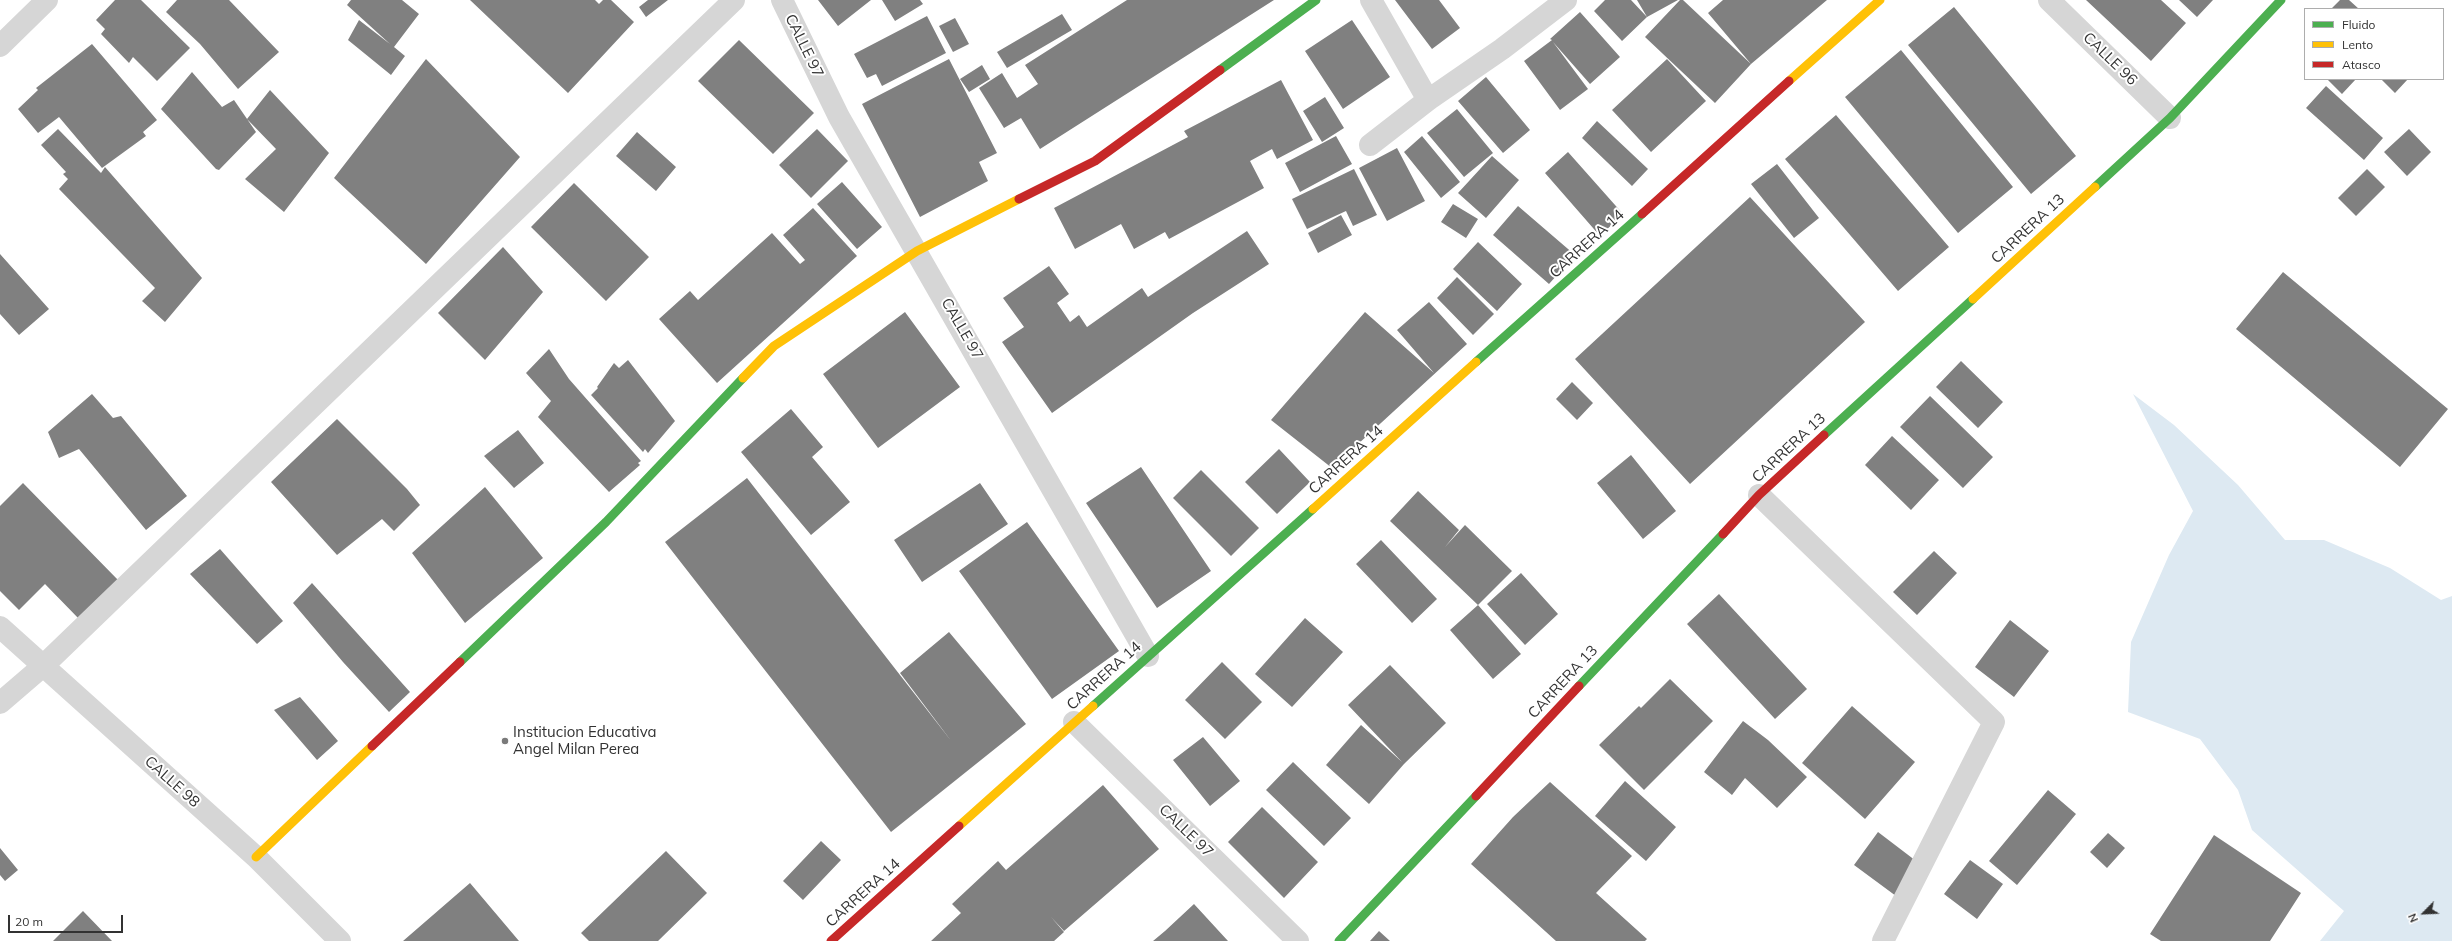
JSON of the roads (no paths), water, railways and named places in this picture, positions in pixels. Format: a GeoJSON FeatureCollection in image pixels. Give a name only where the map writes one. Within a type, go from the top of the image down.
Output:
{"type":"FeatureCollection","features":[{"type":"Feature","properties":{"kind":"street"},"geometry":{"type":"LineString","coordinates":[[0,46],[48,0]]}},
{"type":"Feature","properties":{"kind":"street"},"geometry":{"type":"LineString","coordinates":[[0,703],[43,666],[734,0]]}},
{"type":"Feature","properties":{"kind":"street","name":"CALLE 97"},"geometry":{"type":"LineString","coordinates":[[782,0],[839,116],[1148,656]]}},
{"type":"Feature","properties":{"kind":"street"},"geometry":{"type":"LineString","coordinates":[[256,856],[606,522],[774,346],[917,251],[1095,161],[1316,0]]}},
{"type":"Feature","properties":{"kind":"street"},"geometry":{"type":"LineString","coordinates":[[1371,0],[1428,100]]}},
{"type":"Feature","properties":{"kind":"street"},"geometry":{"type":"LineString","coordinates":[[1370,145],[1428,100],[1502,49],[1566,0]]}},
{"type":"Feature","properties":{"kind":"street","name":"CARRERA 14"},"geometry":{"type":"LineString","coordinates":[[831,941],[1880,0]]}},
{"type":"Feature","properties":{"kind":"street","name":"CALLE 96"},"geometry":{"type":"LineString","coordinates":[[2049,0],[2170,118]]}},
{"type":"Feature","properties":{"kind":"street","name":"CARRERA 13"},"geometry":{"type":"LineString","coordinates":[[1340,941],[1759,495],[2170,118],[2281,0]]}},
{"type":"Feature","properties":{"kind":"street"},"geometry":{"type":"LineString","coordinates":[[1759,495],[1994,722],[1883,941]]}},
{"type":"Feature","properties":{"kind":"street","name":"CALLE 98"},"geometry":{"type":"LineString","coordinates":[[0,627],[256,856],[340,941]]}},
{"type":"Feature","properties":{"kind":"street","name":"CALLE 97"},"geometry":{"type":"LineString","coordinates":[[1074,722],[1298,941]]}},
{"type":"Feature","properties":{"kind":"place","name":"Institucion Educativa Angel Milan Perea"},"geometry":{"type":"Point","coordinates":[505,741]}}]}
